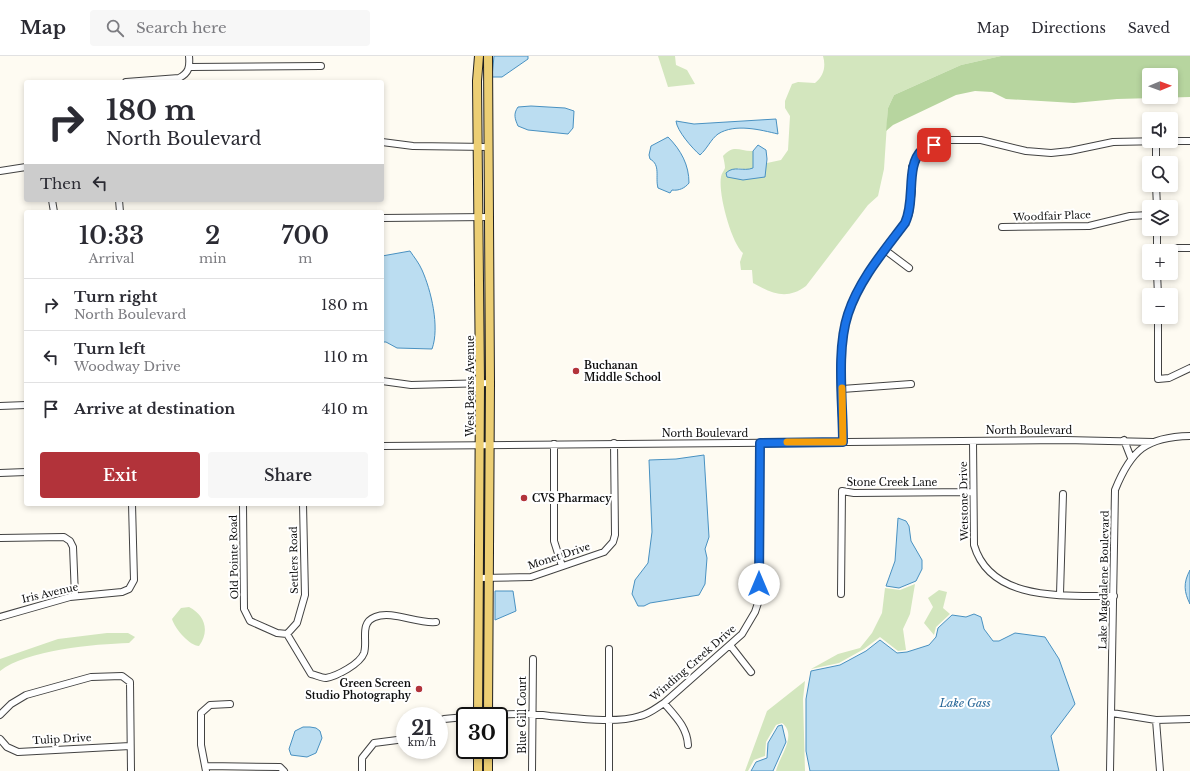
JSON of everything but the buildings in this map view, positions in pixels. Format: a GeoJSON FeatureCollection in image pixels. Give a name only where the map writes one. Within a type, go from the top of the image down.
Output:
{"type":"FeatureCollection","features":[{"type":"Feature","properties":{"kind":"main road","name":"West Bearss Avenue"},"geometry":{"type":"LineString","coordinates":[[479,56],[477,91],[480,291],[480,578],[483,707]]}},
{"type":"Feature","properties":{"kind":"main road","name":"West Bearss Avenue"},"geometry":{"type":"LineString","coordinates":[[483,707],[490,577],[488,56]]}},
{"type":"Feature","properties":{"kind":"main road"},"geometry":{"type":"LineString","coordinates":[[478,759],[478,771]]}},
{"type":"Feature","properties":{"kind":"main road"},"geometry":{"type":"LineString","coordinates":[[488,759],[488,771]]}},
{"type":"Feature","properties":{"kind":"street"},"geometry":{"type":"LineString","coordinates":[[152,80],[179,78],[186,74],[190,67],[189,56]]}},
{"type":"Feature","properties":{"kind":"street"},"geometry":{"type":"LineString","coordinates":[[190,67],[321,66]]}},
{"type":"Feature","properties":{"kind":"street"},"geometry":{"type":"LineString","coordinates":[[477,91],[487,91]]}},
{"type":"Feature","properties":{"kind":"street"},"geometry":{"type":"LineString","coordinates":[[843,442],[842,345],[848,314],[862,283],[909,214],[912,190],[912,167],[922,150],[945,140],[981,140],[1026,151],[1050,153],[1070,151],[1113,142],[1142,141]]}},
{"type":"Feature","properties":{"kind":"street"},"geometry":{"type":"LineString","coordinates":[[1178,141],[1190,141]]}},
{"type":"Feature","properties":{"kind":"street"},"geometry":{"type":"LineString","coordinates":[[384,142],[413,146],[488,146]]}},
{"type":"Feature","properties":{"kind":"street"},"geometry":{"type":"LineString","coordinates":[[0,171],[24,167]]}},
{"type":"Feature","properties":{"kind":"street","name":"Woodfair Place"},"geometry":{"type":"LineString","coordinates":[[1002,227],[1089,226],[1130,216],[1142,215]]}},
{"type":"Feature","properties":{"kind":"street"},"geometry":{"type":"LineString","coordinates":[[384,218],[488,217]]}},
{"type":"Feature","properties":{"kind":"street"},"geometry":{"type":"LineString","coordinates":[[1178,249],[1190,248]]}},
{"type":"Feature","properties":{"kind":"street"},"geometry":{"type":"LineString","coordinates":[[885,250],[909,268]]}},
{"type":"Feature","properties":{"kind":"street"},"geometry":{"type":"LineString","coordinates":[[480,291],[489,291]]}},
{"type":"Feature","properties":{"kind":"street"},"geometry":{"type":"LineString","coordinates":[[1158,324],[1158,379],[1169,378],[1190,368]]}},
{"type":"Feature","properties":{"kind":"street"},"geometry":{"type":"LineString","coordinates":[[384,382],[411,385],[490,383]]}},
{"type":"Feature","properties":{"kind":"street"},"geometry":{"type":"LineString","coordinates":[[842,389],[911,384]]}},
{"type":"Feature","properties":{"kind":"street"},"geometry":{"type":"LineString","coordinates":[[0,406],[24,405]]}},
{"type":"Feature","properties":{"kind":"street","name":"Lake Magdalene Boulevard"},"geometry":{"type":"LineString","coordinates":[[1110,771],[1115,490],[1124,468],[1141,448],[1153,442],[1174,436],[1190,436]]}},
{"type":"Feature","properties":{"kind":"street"},"geometry":{"type":"LineString","coordinates":[[1124,440],[1131,458]]}},
{"type":"Feature","properties":{"kind":"street","name":"North Boulevard"},"geometry":{"type":"LineString","coordinates":[[384,446],[1124,440],[1153,442]]}},
{"type":"Feature","properties":{"kind":"street","name":"Wetstone Drive"},"geometry":{"type":"LineString","coordinates":[[973,441],[974,545],[978,556],[984,565],[1004,581],[1019,588],[1036,593],[1114,596]]}},
{"type":"Feature","properties":{"kind":"street","name":"Monet Drive"},"geometry":{"type":"LineString","coordinates":[[480,578],[531,577],[604,552],[613,542],[615,535],[614,443]]}},
{"type":"Feature","properties":{"kind":"street","name":"Winding Creek Drive"},"geometry":{"type":"LineString","coordinates":[[508,715],[550,716],[568,719],[609,719],[640,716],[653,711],[664,703],[730,646],[750,624],[758,600],[760,443]]}},
{"type":"Feature","properties":{"kind":"street"},"geometry":{"type":"LineString","coordinates":[[554,444],[554,541],[562,566]]}},
{"type":"Feature","properties":{"kind":"street"},"geometry":{"type":"LineString","coordinates":[[0,473],[24,472]]}},
{"type":"Feature","properties":{"kind":"street","name":"Stone Creek Lane"},"geometry":{"type":"LineString","coordinates":[[841,594],[842,491],[854,493],[973,492]]}},
{"type":"Feature","properties":{"kind":"street"},"geometry":{"type":"LineString","coordinates":[[1060,594],[1063,494]]}},
{"type":"Feature","properties":{"kind":"street","name":"Iris Avenue"},"geometry":{"type":"LineString","coordinates":[[0,617],[34,606],[75,596],[122,592],[129,589],[134,580],[132,506]]}},
{"type":"Feature","properties":{"kind":"street","name":"Old Pointe Road"},"geometry":{"type":"LineString","coordinates":[[243,506],[244,609],[250,621],[277,633],[287,634]]}},
{"type":"Feature","properties":{"kind":"street","name":"Settlers Road"},"geometry":{"type":"LineString","coordinates":[[287,634],[297,623],[305,595],[303,506]]}},
{"type":"Feature","properties":{"kind":"street"},"geometry":{"type":"LineString","coordinates":[[0,538],[64,537],[70,541],[72,547],[75,596]]}},
{"type":"Feature","properties":{"kind":"street"},"geometry":{"type":"LineString","coordinates":[[287,634],[311,674],[325,678],[334,675],[360,660],[364,652],[365,627],[369,620],[374,617],[380,615],[407,618],[426,623],[436,622]]}},
{"type":"Feature","properties":{"kind":"street"},"geometry":{"type":"LineString","coordinates":[[730,646],[751,672]]}},
{"type":"Feature","properties":{"kind":"street"},"geometry":{"type":"LineString","coordinates":[[609,649],[609,771]]}},
{"type":"Feature","properties":{"kind":"street","name":"Blue Gill Court"},"geometry":{"type":"LineString","coordinates":[[532,771],[533,660]]}},
{"type":"Feature","properties":{"kind":"street"},"geometry":{"type":"LineString","coordinates":[[0,715],[11,704],[26,695],[91,678],[122,676],[130,682],[131,771]]}},
{"type":"Feature","properties":{"kind":"street"},"geometry":{"type":"LineString","coordinates":[[664,703],[684,728],[688,745]]}},
{"type":"Feature","properties":{"kind":"street"},"geometry":{"type":"LineString","coordinates":[[230,704],[210,705],[202,713],[201,745],[206,768],[280,767],[284,771]]}},
{"type":"Feature","properties":{"kind":"street"},"geometry":{"type":"LineString","coordinates":[[1112,713],[1156,720],[1190,719]]}},
{"type":"Feature","properties":{"kind":"street"},"geometry":{"type":"LineString","coordinates":[[1156,720],[1160,771]]}},
{"type":"Feature","properties":{"kind":"street","name":"Tulip Drive"},"geometry":{"type":"LineString","coordinates":[[0,739],[7,747],[18,752],[130,746]]}},
{"type":"Feature","properties":{"kind":"street"},"geometry":{"type":"LineString","coordinates":[[362,771],[362,758],[374,743],[396,740]]}},
{"type":"Feature","properties":{"kind":"green space"},"geometry":{"type":"Polygon","coordinates":[[[658,56],[675,56],[676,65],[687,70],[695,84],[668,87],[658,56]]]}},
{"type":"Feature","properties":{"kind":"green space"},"geometry":{"type":"Polygon","coordinates":[[[823,56],[1001,56],[961,65],[894,95],[888,108],[884,169],[878,196],[868,205],[806,286],[793,293],[780,294],[767,290],[753,283],[752,270],[741,270],[740,262],[743,253],[734,239],[726,217],[721,194],[721,176],[725,168],[723,156],[727,152],[734,149],[753,151],[753,168],[749,170],[738,168],[733,178],[744,179],[758,176],[765,169],[767,163],[781,160],[788,150],[790,116],[785,108],[785,101],[792,84],[798,82],[815,83],[818,80],[824,71],[823,56]]]}},
{"type":"Feature","properties":{"kind":"green space"},"geometry":{"type":"Polygon","coordinates":[[[1001,56],[1190,56],[1190,97],[1178,97],[1178,68],[1142,68],[1142,98],[1074,103],[1006,99],[992,92],[975,91],[956,95],[893,125],[886,131],[888,108],[894,95],[961,65],[1001,56]]]}},
{"type":"Feature","properties":{"kind":"green space"},"geometry":{"type":"Polygon","coordinates":[[[915,584],[910,614],[903,629],[906,650],[898,651],[880,637],[864,649],[839,663],[811,669],[838,654],[860,648],[872,633],[882,613],[885,588],[900,590],[915,584]]]}},
{"type":"Feature","properties":{"kind":"green space"},"geometry":{"type":"Polygon","coordinates":[[[939,590],[947,592],[943,608],[950,614],[936,627],[934,635],[924,623],[933,607],[928,598],[939,590]]]}},
{"type":"Feature","properties":{"kind":"green space"},"geometry":{"type":"Polygon","coordinates":[[[189,607],[199,614],[204,624],[204,635],[199,646],[191,643],[183,636],[172,619],[181,608],[189,607]]]}},
{"type":"Feature","properties":{"kind":"green space"},"geometry":{"type":"Polygon","coordinates":[[[107,633],[128,633],[135,637],[129,643],[80,647],[43,653],[26,658],[0,671],[0,659],[58,639],[107,633]]]}},
{"type":"Feature","properties":{"kind":"green space"},"geometry":{"type":"Polygon","coordinates":[[[805,681],[803,699],[805,771],[776,771],[788,740],[786,728],[782,723],[776,725],[766,742],[765,756],[754,760],[748,771],[745,771],[767,711],[805,681]]]}},
{"type":"Feature","properties":{"kind":"water"},"geometry":{"type":"Polygon","coordinates":[[[494,56],[528,56],[528,59],[502,77],[492,77],[494,56]]]}},
{"type":"Feature","properties":{"kind":"water"},"geometry":{"type":"Polygon","coordinates":[[[531,106],[565,108],[574,111],[573,128],[568,134],[528,130],[518,126],[515,112],[518,107],[531,106]]]}},
{"type":"Feature","properties":{"kind":"water"},"geometry":{"type":"Polygon","coordinates":[[[776,119],[778,134],[748,128],[732,129],[718,134],[700,155],[689,144],[679,130],[676,121],[694,124],[776,119]]]}},
{"type":"Feature","properties":{"kind":"water"},"geometry":{"type":"Polygon","coordinates":[[[668,137],[677,147],[683,158],[689,176],[689,183],[686,186],[682,189],[672,190],[670,193],[658,188],[657,168],[650,159],[649,155],[651,146],[668,137]]]}},
{"type":"Feature","properties":{"kind":"water"},"geometry":{"type":"Polygon","coordinates":[[[758,145],[766,150],[767,159],[765,177],[743,180],[727,177],[726,173],[732,169],[753,168],[753,151],[758,145]]]}},
{"type":"Feature","properties":{"kind":"water"},"geometry":{"type":"Polygon","coordinates":[[[410,251],[418,262],[431,298],[435,320],[432,349],[397,348],[384,342],[384,256],[410,251]]]}},
{"type":"Feature","properties":{"kind":"water"},"geometry":{"type":"Polygon","coordinates":[[[704,455],[709,537],[705,549],[707,558],[705,584],[699,595],[638,606],[632,594],[635,580],[648,563],[652,532],[649,460],[676,459],[704,455]]]}},
{"type":"Feature","properties":{"kind":"water"},"geometry":{"type":"Polygon","coordinates":[[[898,518],[906,521],[909,526],[911,541],[922,560],[922,569],[916,581],[899,588],[886,586],[895,561],[898,518]]]}},
{"type":"Feature","properties":{"kind":"water"},"geometry":{"type":"Polygon","coordinates":[[[1190,570],[1190,604],[1186,595],[1185,583],[1190,570]]]}},
{"type":"Feature","properties":{"kind":"water"},"geometry":{"type":"Polygon","coordinates":[[[495,591],[513,591],[516,611],[495,620],[495,591]]]}},
{"type":"Feature","properties":{"kind":"water","name":"Lake Gass"},"geometry":{"type":"Polygon","coordinates":[[[974,614],[981,617],[984,629],[993,641],[999,641],[1015,633],[1045,637],[1059,659],[1075,704],[1051,736],[1059,771],[810,771],[806,751],[806,699],[811,671],[840,665],[866,651],[880,640],[897,653],[907,652],[929,645],[936,637],[938,628],[952,615],[966,617],[974,614]]]}},
{"type":"Feature","properties":{"kind":"water"},"geometry":{"type":"Polygon","coordinates":[[[782,725],[786,742],[773,771],[751,771],[756,762],[767,758],[768,743],[778,726],[782,725]]]}},
{"type":"Feature","properties":{"kind":"water"},"geometry":{"type":"Polygon","coordinates":[[[303,727],[316,728],[320,731],[322,738],[316,753],[307,757],[291,755],[289,749],[295,731],[303,727]]]}},
{"type":"Feature","properties":{"kind":"slow traffic"},"geometry":{"type":"LineString","coordinates":[[787,442],[843,442],[842,388]]}},
{"type":"Feature","properties":{"kind":"place","name":"Buchanan Middle School"},"geometry":{"type":"Point","coordinates":[576,371]}},
{"type":"Feature","properties":{"kind":"place","name":"CVS Pharmacy"},"geometry":{"type":"Point","coordinates":[524,498]}},
{"type":"Feature","properties":{"kind":"place","name":"Green Screen Studio Photography"},"geometry":{"type":"Point","coordinates":[419,689]}},
{"type":"Feature","properties":{"kind":"route"},"geometry":{"type":"LineString","coordinates":[[759,584],[760,443],[843,442],[842,345],[848,314],[862,283],[905,223],[909,214],[912,190],[912,167],[922,150],[934,145]]}}]}
